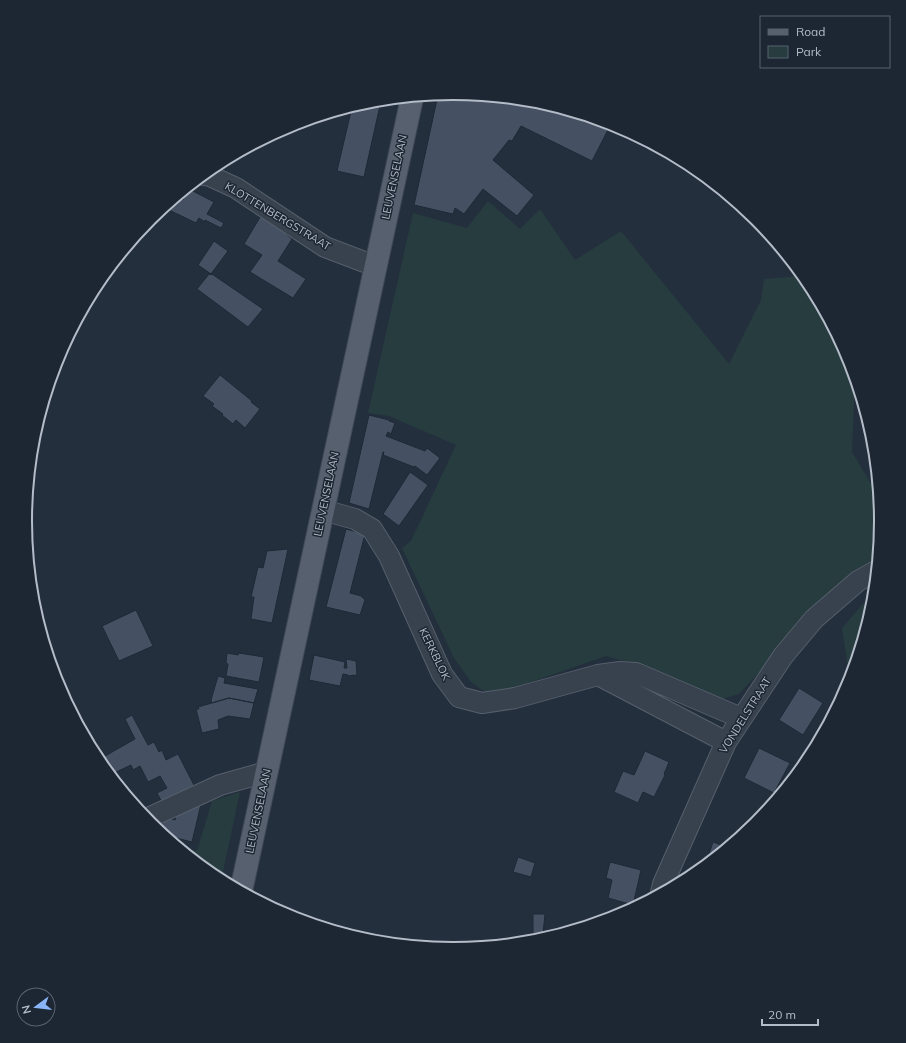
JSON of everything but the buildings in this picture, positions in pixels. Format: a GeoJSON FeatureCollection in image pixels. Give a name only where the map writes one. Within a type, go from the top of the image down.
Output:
{"type":"FeatureCollection","features":[{"type":"Feature","properties":{"kind":"main road","name":"LEUVENSELAAN"},"geometry":{"type":"LineString","coordinates":[[242,886],[411,103]]}},
{"type":"Feature","properties":{"kind":"street","name":"KLOTTENBERGSTRAAT"},"geometry":{"type":"LineString","coordinates":[[211,177],[236,188],[325,247],[375,266]]}},
{"type":"Feature","properties":{"kind":"street","name":"KERKBLOK"},"geometry":{"type":"LineString","coordinates":[[323,510],[355,519],[372,529],[389,556],[442,674],[459,696],[482,703],[515,698],[598,675],[620,672],[636,674],[742,718]]}},
{"type":"Feature","properties":{"kind":"street","name":"VONDELSTRAAT"},"geometry":{"type":"LineString","coordinates":[[663,886],[726,742],[783,656],[814,619],[858,581],[870,574]]}},
{"type":"Feature","properties":{"kind":"street"},"geometry":{"type":"LineString","coordinates":[[598,675],[726,742]]}},
{"type":"Feature","properties":{"kind":"street"},"geometry":{"type":"LineString","coordinates":[[153,817],[220,785],[266,772]]}},
{"type":"Feature","properties":{"kind":"green space"},"geometry":{"type":"Polygon","coordinates":[[[488,201],[520,229],[540,209],[575,260],[621,231],[729,364],[761,300],[764,279],[795,277],[818,311],[842,360],[854,394],[852,452],[872,485],[873,494],[874,522],[871,563],[852,573],[806,612],[766,665],[739,694],[716,701],[631,663],[606,656],[511,689],[485,692],[471,682],[454,658],[402,548],[411,541],[456,445],[389,416],[368,413],[413,213],[467,228],[488,201]]]}},
{"type":"Feature","properties":{"kind":"green space"},"geometry":{"type":"Polygon","coordinates":[[[867,599],[860,630],[848,667],[842,628],[867,599]]]}},
{"type":"Feature","properties":{"kind":"green space"},"geometry":{"type":"Polygon","coordinates":[[[240,792],[222,874],[189,849],[197,851],[212,801],[240,792]]]}}]}
